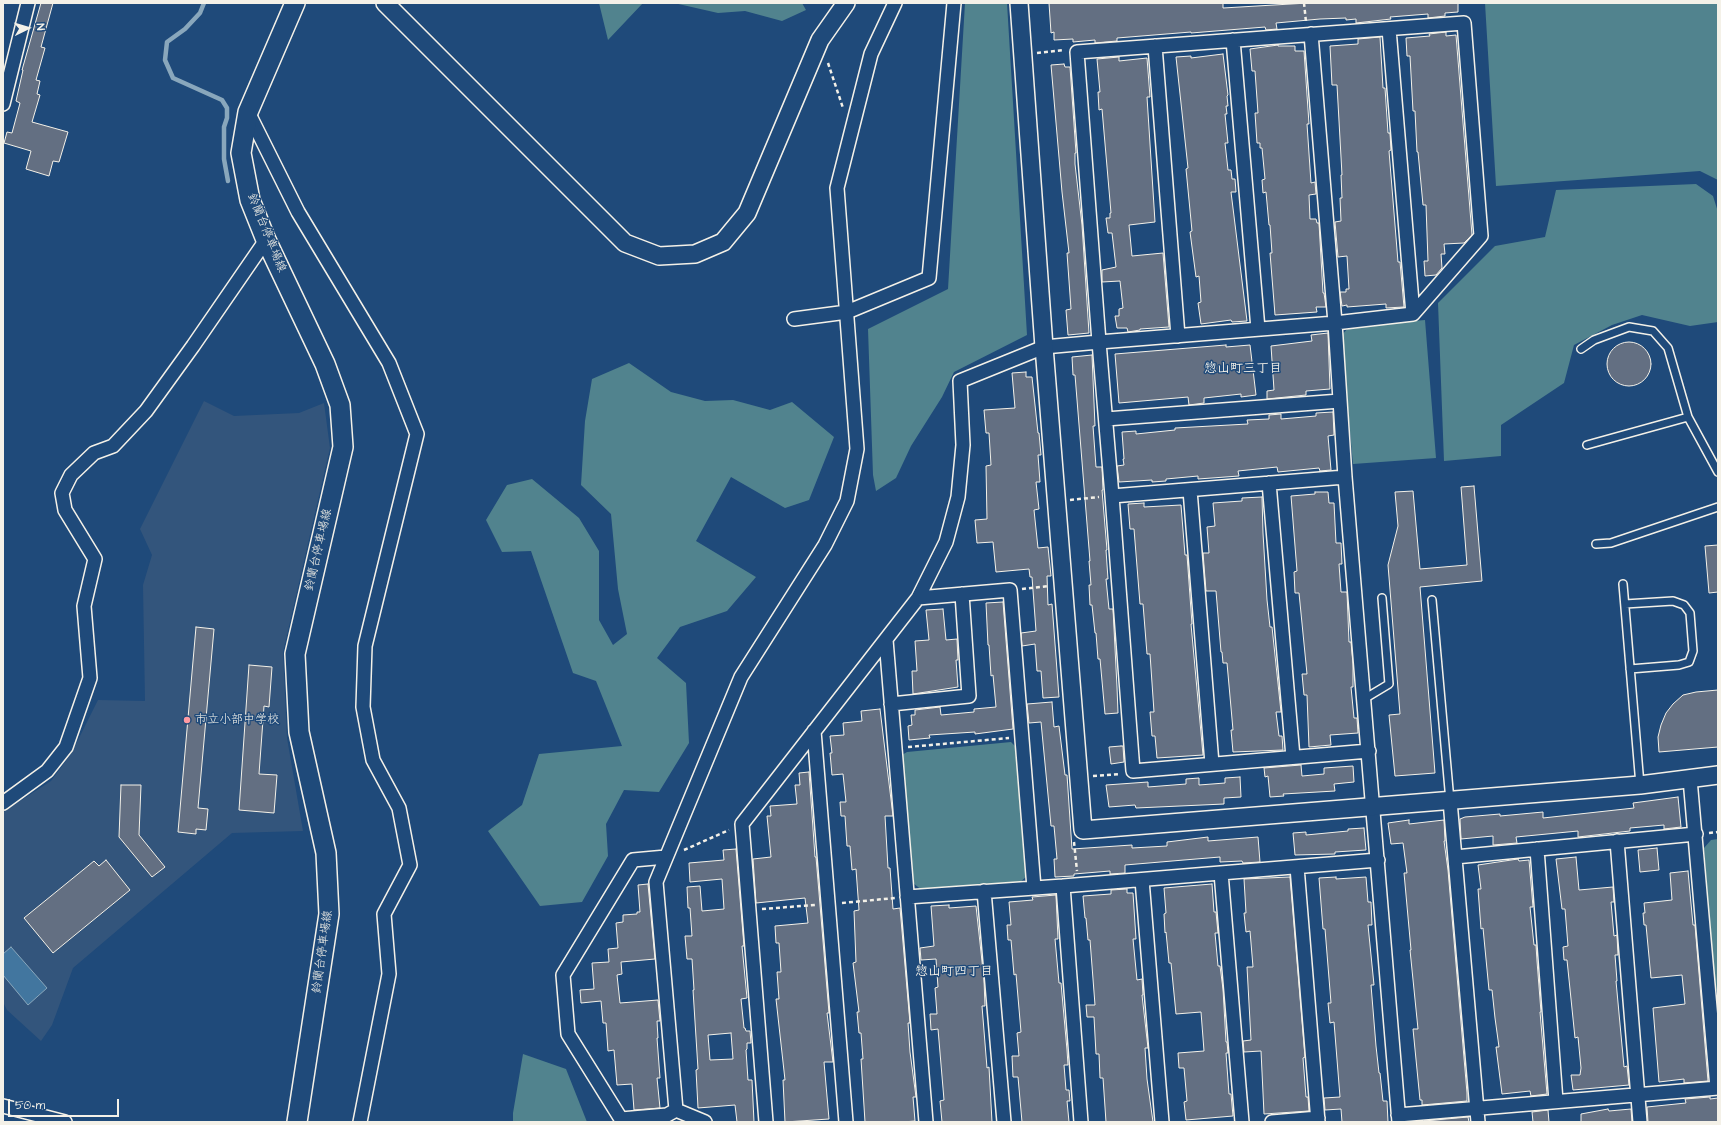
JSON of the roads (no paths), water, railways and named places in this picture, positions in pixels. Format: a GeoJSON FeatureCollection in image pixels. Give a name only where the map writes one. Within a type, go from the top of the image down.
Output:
{"type":"FeatureCollection","features":[{"type":"Feature","properties":{"kind":"main road","name":"鈴蘭台停車場線"},"geometry":{"type":"LineString","coordinates":[[295,3],[248,112],[241,153],[250,200],[266,240],[325,364],[340,405],[343,447],[295,654],[299,732],[326,853],[330,914],[297,1122]]}},
{"type":"Feature","properties":{"kind":"street"},"geometry":{"type":"LineString","coordinates":[[3,104],[28,3]]}},
{"type":"Feature","properties":{"kind":"street"},"geometry":{"type":"LineString","coordinates":[[385,3],[625,243],[659,256],[695,254],[723,242],[747,213],[820,40],[846,3]]}},
{"type":"Feature","properties":{"kind":"street"},"geometry":{"type":"LineString","coordinates":[[676,1110],[656,882],[741,678],[825,544],[848,501],[857,450],[837,188],[871,54],[895,3]]}},
{"type":"Feature","properties":{"kind":"street"},"geometry":{"type":"LineString","coordinates":[[794,319],[847,312],[930,278],[954,3]]}},
{"type":"Feature","properties":{"kind":"street"},"geometry":{"type":"LineString","coordinates":[[1019,3],[1044,346],[1083,830],[1640,785],[1718,775]]}},
{"type":"Feature","properties":{"kind":"street"},"geometry":{"type":"LineString","coordinates":[[766,1122],[742,824],[918,598],[946,542],[958,497],[963,445],[960,381],[1044,346],[1100,342],[1178,336],[1335,323],[1413,314],[1481,236],[1464,24],[1077,52],[1100,342],[1112,496],[1132,771],[1369,751]]}},
{"type":"Feature","properties":{"kind":"street"},"geometry":{"type":"LineString","coordinates":[[1389,29],[1413,314]]}},
{"type":"Feature","properties":{"kind":"street"},"geometry":{"type":"LineString","coordinates":[[1311,34],[1335,323],[1345,477],[1399,1119],[1477,1108],[1718,1088],[1714,1003],[1690,779]]}},
{"type":"Feature","properties":{"kind":"street"},"geometry":{"type":"LineString","coordinates":[[1233,40],[1258,329]]}},
{"type":"Feature","properties":{"kind":"street"},"geometry":{"type":"LineString","coordinates":[[1154,46],[1178,336]]}},
{"type":"Feature","properties":{"kind":"street"},"geometry":{"type":"LineString","coordinates":[[248,112],[298,212],[389,363],[417,434],[365,646],[363,707],[373,760],[399,808],[410,865],[384,914],[389,974],[360,1122]]}},
{"type":"Feature","properties":{"kind":"street"},"geometry":{"type":"LineString","coordinates":[[3,802],[47,771],[66,747],[90,678],[84,606],[95,559],[65,510],[62,493],[71,475],[94,453],[113,446],[146,411],[266,240]]}},
{"type":"Feature","properties":{"kind":"street"},"geometry":{"type":"LineString","coordinates":[[1106,419],[1340,401]]}},
{"type":"Feature","properties":{"kind":"street"},"geometry":{"type":"LineString","coordinates":[[1112,496],[1345,477]]}},
{"type":"Feature","properties":{"kind":"street"},"geometry":{"type":"LineString","coordinates":[[1268,483],[1292,757]]}},
{"type":"Feature","properties":{"kind":"street"},"geometry":{"type":"LineString","coordinates":[[1190,490],[1212,764]]}},
{"type":"Feature","properties":{"kind":"street"},"geometry":{"type":"LineString","coordinates":[[918,598],[1010,590],[1034,888]]}},
{"type":"Feature","properties":{"kind":"street"},"geometry":{"type":"LineString","coordinates":[[891,704],[970,696],[962,594]]}},
{"type":"Feature","properties":{"kind":"street"},"geometry":{"type":"LineString","coordinates":[[886,640],[926,1122]]}},
{"type":"Feature","properties":{"kind":"street"},"geometry":{"type":"LineString","coordinates":[[814,731],[846,1122]]}},
{"type":"Feature","properties":{"kind":"street"},"geometry":{"type":"LineString","coordinates":[[1450,801],[1478,1122]]}},
{"type":"Feature","properties":{"kind":"street"},"geometry":{"type":"LineString","coordinates":[[1456,857],[1696,834]]}},
{"type":"Feature","properties":{"kind":"street"},"geometry":{"type":"LineString","coordinates":[[1617,842],[1640,1122]]}},
{"type":"Feature","properties":{"kind":"street"},"geometry":{"type":"LineString","coordinates":[[1536,849],[1556,1101]]}},
{"type":"Feature","properties":{"kind":"street"},"geometry":{"type":"LineString","coordinates":[[666,857],[633,860],[563,975],[568,1034],[621,1119],[667,1115],[676,1110]]}},
{"type":"Feature","properties":{"kind":"street"},"geometry":{"type":"LineString","coordinates":[[907,897],[1142,880],[1378,860]]}},
{"type":"Feature","properties":{"kind":"street"},"geometry":{"type":"LineString","coordinates":[[1272,1122],[1318,1120],[1297,867]]}},
{"type":"Feature","properties":{"kind":"street"},"geometry":{"type":"LineString","coordinates":[[1222,873],[1242,1122]]}},
{"type":"Feature","properties":{"kind":"street"},"geometry":{"type":"LineString","coordinates":[[1142,880],[1162,1122]]}},
{"type":"Feature","properties":{"kind":"street"},"geometry":{"type":"LineString","coordinates":[[1063,886],[1081,1122]]}},
{"type":"Feature","properties":{"kind":"street"},"geometry":{"type":"LineString","coordinates":[[984,891],[1004,1122]]}},
{"type":"Feature","properties":{"kind":"street"},"geometry":{"type":"LineString","coordinates":[[3,1106],[64,1122]]}},
{"type":"Feature","properties":{"kind":"street"},"geometry":{"type":"LineString","coordinates":[[676,1110],[705,1122]]}},
{"type":"Feature","properties":{"kind":"lane"},"geometry":{"type":"LineString","coordinates":[[1581,349],[1594,340],[1629,327],[1653,330],[1668,348],[1688,417],[1718,472]]}},
{"type":"Feature","properties":{"kind":"lane"},"geometry":{"type":"LineString","coordinates":[[1587,445],[1688,417]]}},
{"type":"Feature","properties":{"kind":"lane"},"geometry":{"type":"LineString","coordinates":[[1596,544],[1611,543],[1718,507]]}},
{"type":"Feature","properties":{"kind":"lane"},"geometry":{"type":"LineString","coordinates":[[1623,584],[1640,785]]}},
{"type":"Feature","properties":{"kind":"lane"},"geometry":{"type":"LineString","coordinates":[[1364,698],[1389,684],[1382,598]]}},
{"type":"Feature","properties":{"kind":"lane"},"geometry":{"type":"LineString","coordinates":[[1432,600],[1450,801]]}},
{"type":"Feature","properties":{"kind":"lane"},"geometry":{"type":"LineString","coordinates":[[1625,604],[1673,601],[1684,605],[1690,613],[1693,652],[1689,662],[1679,665],[1630,669]]}},
{"type":"Feature","properties":{"kind":"waterway"},"geometry":{"type":"LineString","coordinates":[[204,3],[200,13],[185,29],[167,42],[165,60],[173,78],[222,100],[227,108],[227,118],[224,127],[224,159],[228,181]]}},
{"type":"Feature","properties":{"kind":"place","name":"市立小部中学校"},"geometry":{"type":"Point","coordinates":[187,720]}},
{"type":"Feature","properties":{"kind":"district","name":"惣山町三丁目"},"geometry":{"type":"Point","coordinates":[1243,369]}},
{"type":"Feature","properties":{"kind":"district","name":"惣山町四丁目"},"geometry":{"type":"Point","coordinates":[954,972]}}]}
